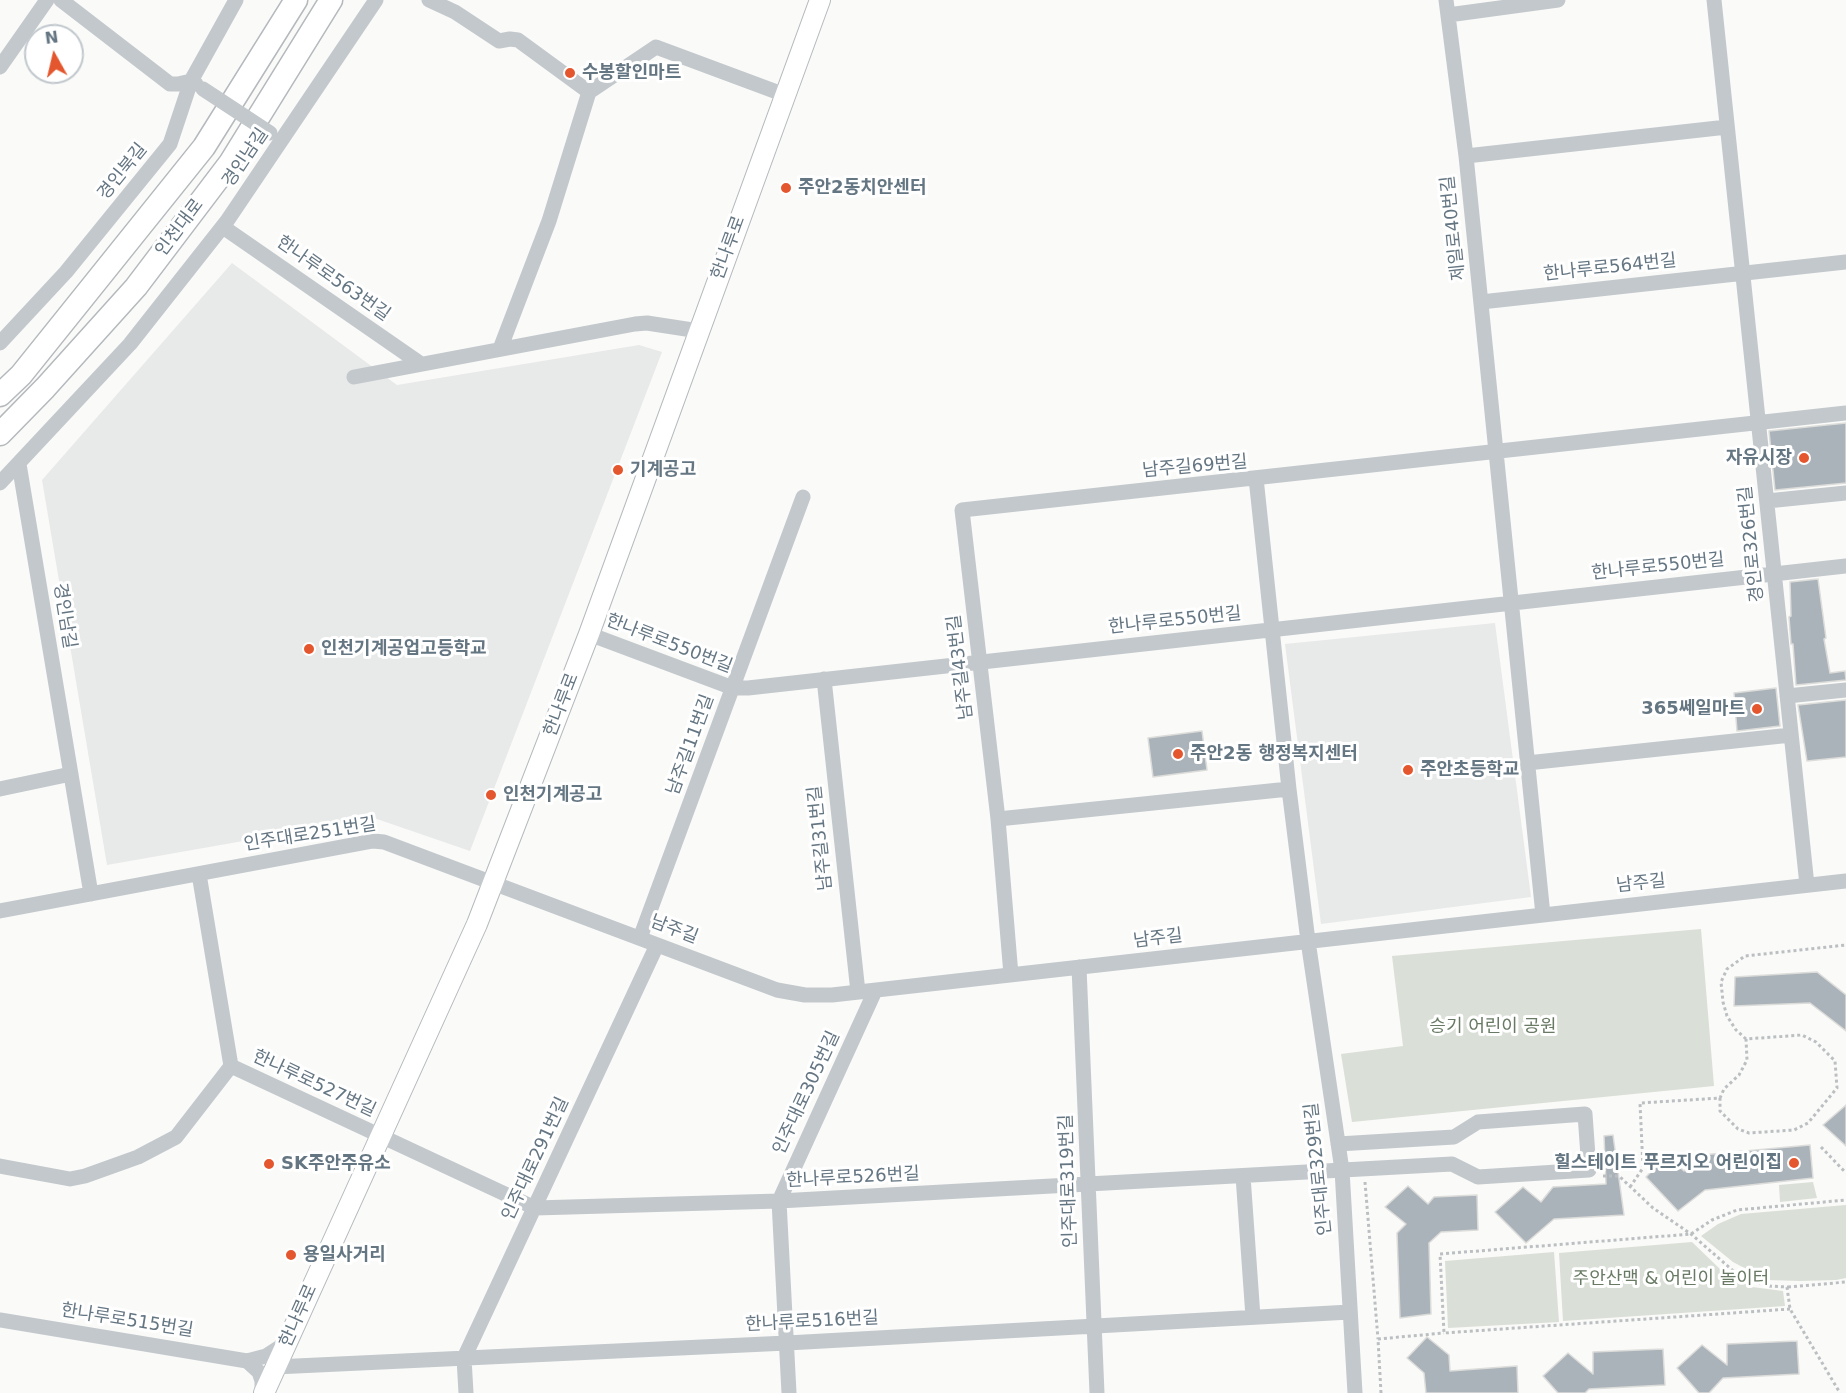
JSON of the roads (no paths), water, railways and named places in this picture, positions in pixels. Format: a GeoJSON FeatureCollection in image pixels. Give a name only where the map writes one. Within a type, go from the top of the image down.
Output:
{"type":"FeatureCollection","features":[{"type":"Feature","properties":{"kind":"highway","name":"인천대로"},"geometry":{"type":"LineString","coordinates":[[0,395],[21,375],[204,147],[296,0]]}},
{"type":"Feature","properties":{"kind":"highway","name":"인천대로"},"geometry":{"type":"LineString","coordinates":[[0,434],[45,388],[149,270],[230,163],[331,0]]}},
{"type":"Feature","properties":{"kind":"main road","name":"한나루로"},"geometry":{"type":"LineString","coordinates":[[263,1393],[477,924],[589,634],[820,0]]}},
{"type":"Feature","properties":{"kind":"street"},"geometry":{"type":"LineString","coordinates":[[0,67],[46,0]]}},
{"type":"Feature","properties":{"kind":"street"},"geometry":{"type":"LineString","coordinates":[[61,0],[170,84],[197,85],[276,137]]}},
{"type":"Feature","properties":{"kind":"street","name":"경인북길"},"geometry":{"type":"LineString","coordinates":[[0,343],[66,272],[171,144],[236,0]]}},
{"type":"Feature","properties":{"kind":"street","name":"경인남길"},"geometry":{"type":"LineString","coordinates":[[0,483],[130,344],[223,227],[276,137],[376,0]]}},
{"type":"Feature","properties":{"kind":"street"},"geometry":{"type":"LineString","coordinates":[[1447,7],[1558,0]]}},
{"type":"Feature","properties":{"kind":"street","name":"경인로326번길"},"geometry":{"type":"LineString","coordinates":[[1714,0],[1807,885]]}},
{"type":"Feature","properties":{"kind":"street"},"geometry":{"type":"LineString","coordinates":[[434,1],[499,41],[518,40],[589,92]]}},
{"type":"Feature","properties":{"kind":"street","name":"제일로40번길"},"geometry":{"type":"LineString","coordinates":[[1447,7],[1466,156],[1543,915]]}},
{"type":"Feature","properties":{"kind":"street"},"geometry":{"type":"LineString","coordinates":[[500,349],[553,208],[589,92],[656,47],[785,95]]}},
{"type":"Feature","properties":{"kind":"street"},"geometry":{"type":"LineString","coordinates":[[1466,156],[1727,127]]}},
{"type":"Feature","properties":{"kind":"street","name":"한나루로563번길"},"geometry":{"type":"LineString","coordinates":[[223,227],[421,364]]}},
{"type":"Feature","properties":{"kind":"street","name":"한나루로564번길"},"geometry":{"type":"LineString","coordinates":[[1481,302],[1846,262]]}},
{"type":"Feature","properties":{"kind":"street"},"geometry":{"type":"LineString","coordinates":[[354,377],[635,324],[647,323],[699,330]]}},
{"type":"Feature","properties":{"kind":"street"},"geometry":{"type":"LineString","coordinates":[[1256,478],[1846,413]]}},
{"type":"Feature","properties":{"kind":"street","name":"경인남길"},"geometry":{"type":"LineString","coordinates":[[19,464],[91,894]]}},
{"type":"Feature","properties":{"kind":"street","name":"남주길69번길"},"geometry":{"type":"LineString","coordinates":[[962,510],[1256,478],[1289,789],[1308,941]]}},
{"type":"Feature","properties":{"kind":"street"},"geometry":{"type":"LineString","coordinates":[[1767,501],[1846,493]]}},
{"type":"Feature","properties":{"kind":"street","name":"남주길11번길"},"geometry":{"type":"LineString","coordinates":[[640,938],[803,497]]}},
{"type":"Feature","properties":{"kind":"street","name":"남주길43번길"},"geometry":{"type":"LineString","coordinates":[[962,510],[998,819],[1011,975]]}},
{"type":"Feature","properties":{"kind":"street","name":"한나루로550번길"},"geometry":{"type":"LineString","coordinates":[[589,634],[733,688],[1846,566]]}},
{"type":"Feature","properties":{"kind":"street","name":"남주길31번길"},"geometry":{"type":"LineString","coordinates":[[824,679],[858,992]]}},
{"type":"Feature","properties":{"kind":"street"},"geometry":{"type":"LineString","coordinates":[[1787,696],[1846,690]]}},
{"type":"Feature","properties":{"kind":"street"},"geometry":{"type":"LineString","coordinates":[[1527,763],[1791,735]]}},
{"type":"Feature","properties":{"kind":"street"},"geometry":{"type":"LineString","coordinates":[[0,789],[71,774]]}},
{"type":"Feature","properties":{"kind":"street"},"geometry":{"type":"LineString","coordinates":[[998,819],[1289,789]]}},
{"type":"Feature","properties":{"kind":"street","name":"인주대로251번길"},"geometry":{"type":"LineString","coordinates":[[0,911],[373,841],[384,842],[493,883]]}},
{"type":"Feature","properties":{"kind":"street","name":"한나루로527번길"},"geometry":{"type":"LineString","coordinates":[[0,1166],[70,1179],[85,1176],[138,1156],[176,1137],[231,1066],[199,874]]}},
{"type":"Feature","properties":{"kind":"street","name":"남주길"},"geometry":{"type":"LineString","coordinates":[[493,883],[777,990],[805,995],[858,992],[1079,968],[1846,881]]}},
{"type":"Feature","properties":{"kind":"street","name":"인주대로329번길"},"geometry":{"type":"LineString","coordinates":[[1308,941],[1342,1170],[1355,1393]]}},
{"type":"Feature","properties":{"kind":"street","name":"인주대로291번길"},"geometry":{"type":"LineString","coordinates":[[466,1393],[464,1358],[657,945]]}},
{"type":"Feature","properties":{"kind":"street","name":"인주대로319번길"},"geometry":{"type":"LineString","coordinates":[[1079,968],[1097,1393]]}},
{"type":"Feature","properties":{"kind":"street","name":"인주대로305번길"},"geometry":{"type":"LineString","coordinates":[[789,1393],[779,1201],[875,990]]}},
{"type":"Feature","properties":{"kind":"street","name":"한나루로527번길"},"geometry":{"type":"LineString","coordinates":[[231,1066],[381,1136]]}},
{"type":"Feature","properties":{"kind":"street","name":"한나루로526번길"},"geometry":{"type":"LineString","coordinates":[[381,1136],[535,1208],[779,1201],[1452,1164],[1478,1178],[1589,1170],[1585,1114],[1478,1122],[1454,1137],[1338,1144]]}},
{"type":"Feature","properties":{"kind":"street"},"geometry":{"type":"LineString","coordinates":[[1243,1176],[1252,1317]]}},
{"type":"Feature","properties":{"kind":"street","name":"한나루로516번길"},"geometry":{"type":"LineString","coordinates":[[275,1367],[787,1343],[1350,1312]]}},
{"type":"Feature","properties":{"kind":"street","name":"한나루로515번길"},"geometry":{"type":"LineString","coordinates":[[0,1320],[247,1361]]}},
{"type":"Feature","properties":{"kind":"street"},"geometry":{"type":"LineString","coordinates":[[247,1361],[266,1356],[286,1343]]}},
{"type":"Feature","properties":{"kind":"street"},"geometry":{"type":"LineString","coordinates":[[247,1361],[259,1372],[263,1393]]}},
{"type":"Feature","properties":{"kind":"place","name":"수봉할인마트"},"geometry":{"type":"Point","coordinates":[570,73]}},
{"type":"Feature","properties":{"kind":"place","name":"주안2동치안센터"},"geometry":{"type":"Point","coordinates":[786,188]}},
{"type":"Feature","properties":{"kind":"place","name":"자유시장"},"geometry":{"type":"Point","coordinates":[1804,458]}},
{"type":"Feature","properties":{"kind":"place","name":"기계공고"},"geometry":{"type":"Point","coordinates":[618,470]}},
{"type":"Feature","properties":{"kind":"place","name":"인천기계공업고등학교"},"geometry":{"type":"Point","coordinates":[309,649]}},
{"type":"Feature","properties":{"kind":"place","name":"365쎄일마트"},"geometry":{"type":"Point","coordinates":[1757,709]}},
{"type":"Feature","properties":{"kind":"place","name":"주안2동 행정복지센터"},"geometry":{"type":"Point","coordinates":[1178,754]}},
{"type":"Feature","properties":{"kind":"place","name":"주안초등학교"},"geometry":{"type":"Point","coordinates":[1408,770]}},
{"type":"Feature","properties":{"kind":"place","name":"인천기계공고"},"geometry":{"type":"Point","coordinates":[491,795]}},
{"type":"Feature","properties":{"kind":"place","name":"힐스테이트 푸르지오 어린이집"},"geometry":{"type":"Point","coordinates":[1794,1163]}},
{"type":"Feature","properties":{"kind":"place","name":"SK주안주유소"},"geometry":{"type":"Point","coordinates":[269,1164]}},
{"type":"Feature","properties":{"kind":"place","name":"용일사거리"},"geometry":{"type":"Point","coordinates":[291,1255]}},
{"type":"Feature","properties":{"kind":"park label","name":"승기 어린이 공원"},"geometry":{"type":"Point","coordinates":[1493,1027]}},
{"type":"Feature","properties":{"kind":"park label","name":"주안산맥 & 어린이 놀이터"},"geometry":{"type":"Point","coordinates":[1671,1279]}}]}
